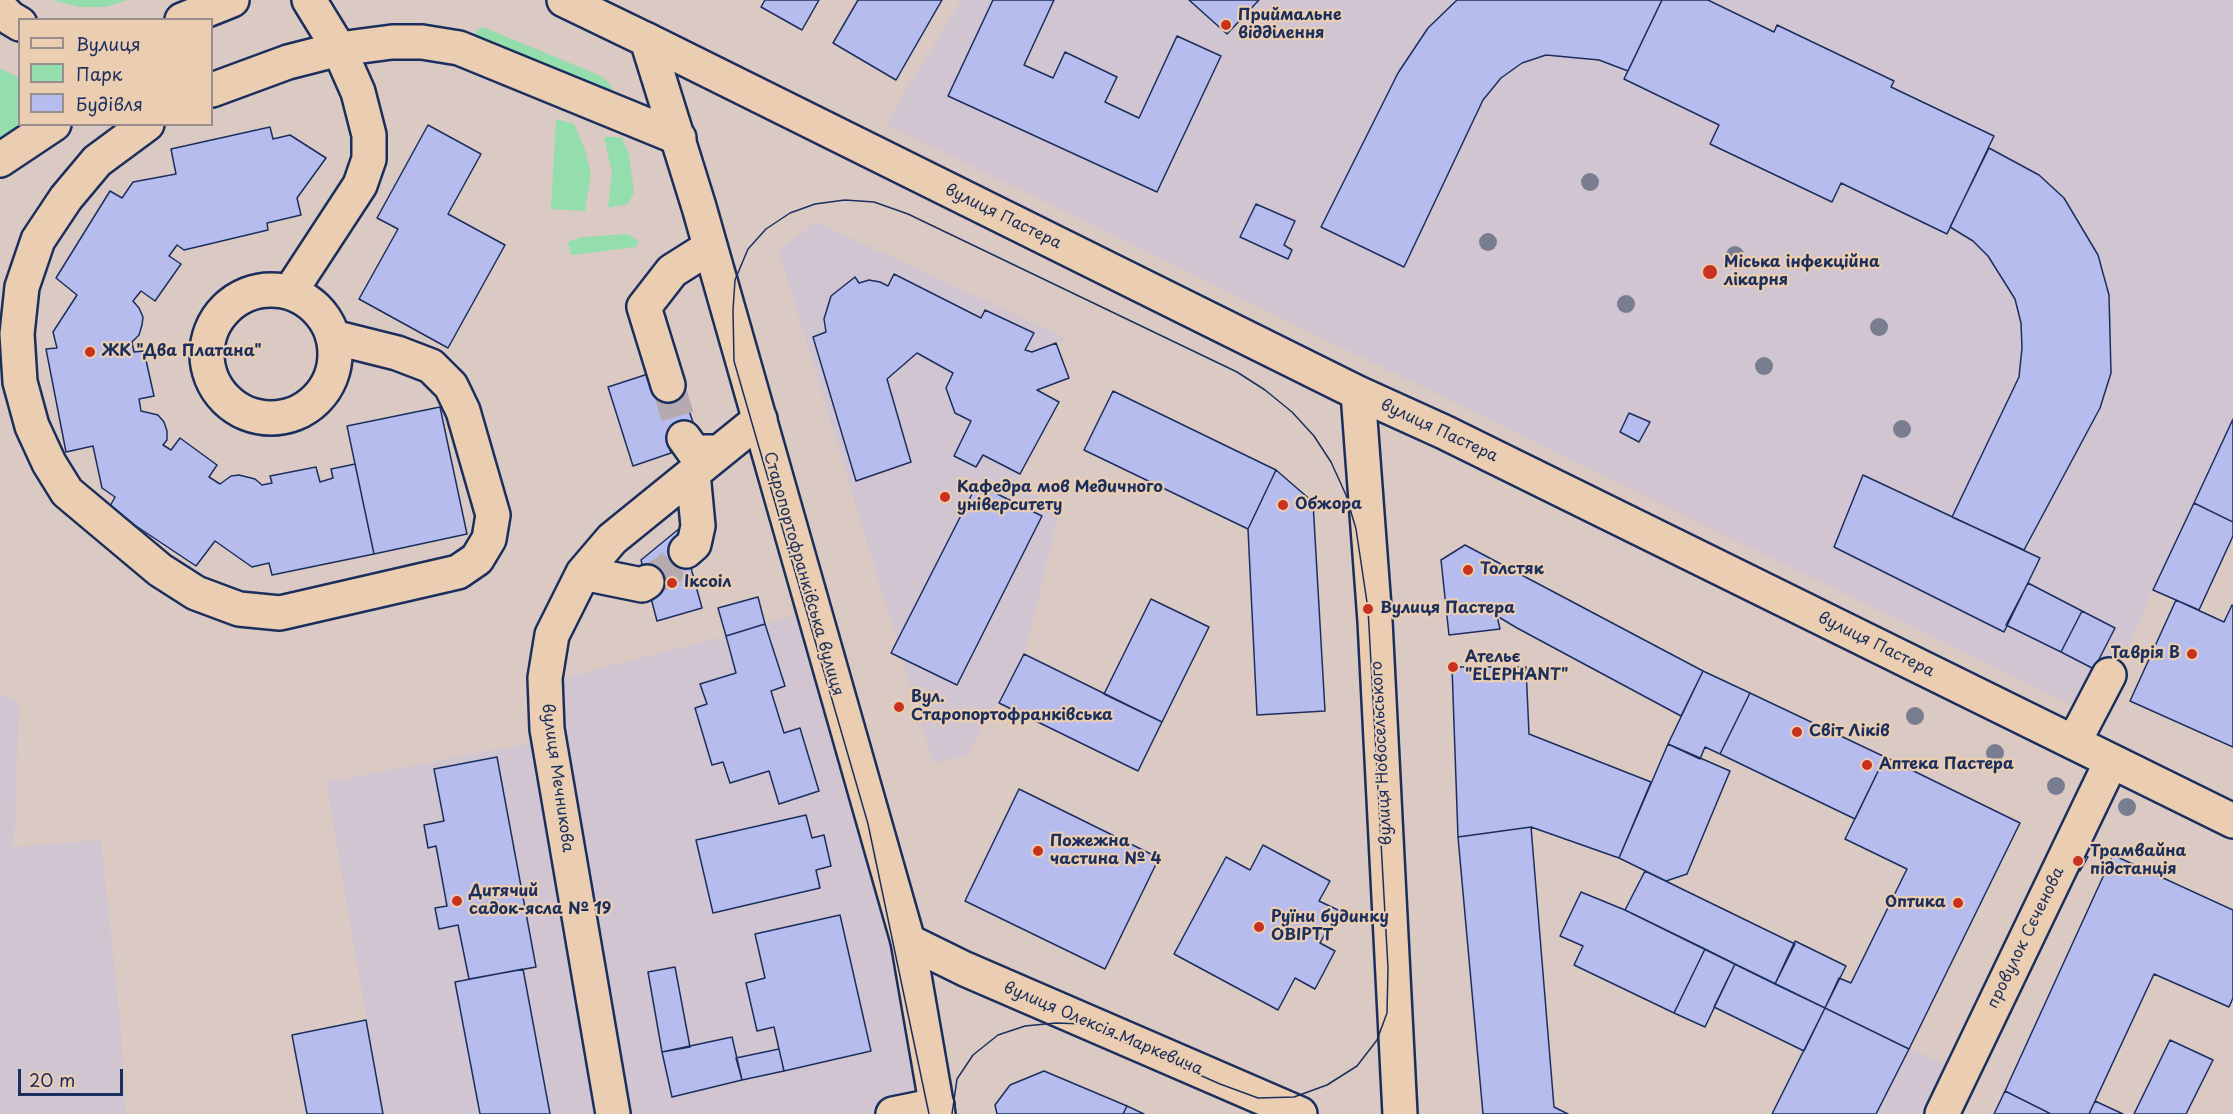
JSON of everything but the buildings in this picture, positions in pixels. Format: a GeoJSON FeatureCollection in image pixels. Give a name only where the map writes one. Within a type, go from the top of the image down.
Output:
{"type":"FeatureCollection","features":[{"type":"Feature","properties":{"kind":"street"},"geometry":{"type":"LineString","coordinates":[[187,18],[232,0]]}},
{"type":"Feature","properties":{"kind":"street"},"geometry":{"type":"LineString","coordinates":[[290,292],[360,185],[369,159],[369,135],[358,92],[339,49],[309,0]]}},
{"type":"Feature","properties":{"kind":"street","name":"вулиця Пастера"},"geometry":{"type":"LineString","coordinates":[[564,0],[1358,393],[1454,437],[2233,821]]}},
{"type":"Feature","properties":{"kind":"street"},"geometry":{"type":"LineString","coordinates":[[0,8],[18,23]]}},
{"type":"Feature","properties":{"kind":"street","name":"Старопортофранківська вулиця"},"geometry":{"type":"LineString","coordinates":[[647,40],[679,138],[908,941],[938,1109]]}},
{"type":"Feature","properties":{"kind":"street"},"geometry":{"type":"LineString","coordinates":[[213,90],[288,62],[339,49],[393,42],[422,42],[459,48],[679,138]]}},
{"type":"Feature","properties":{"kind":"street"},"geometry":{"type":"LineString","coordinates":[[0,160],[51,126]]}},
{"type":"Feature","properties":{"kind":"street"},"geometry":{"type":"LineString","coordinates":[[144,126],[97,161],[66,198],[38,240],[22,287],[17,334],[20,382],[32,426],[49,463],[67,492],[160,570],[196,593],[239,609],[280,613],[458,572],[477,559],[489,539],[493,515],[463,411],[451,386],[431,366],[397,353],[333,336]]}},
{"type":"Feature","properties":{"kind":"street"},"geometry":{"type":"LineString","coordinates":[[668,385],[644,307],[672,271],[710,247]]}},
{"type":"Feature","properties":{"kind":"street"},"geometry":{"type":"LineString","coordinates":[[268,289],[290,292],[309,301],[324,317],[333,336],[335,357],[331,378],[320,396],[303,410],[283,417],[262,418],[242,412],[224,399],[212,382],[207,361],[207,340],[216,321],[229,304],[248,293],[268,289]]}},
{"type":"Feature","properties":{"kind":"street","name":"вулиця Новосельського"},"geometry":{"type":"LineString","coordinates":[[1358,393],[1375,621],[1401,1114]]}},
{"type":"Feature","properties":{"kind":"street","name":"вулиця Мечникова"},"geometry":{"type":"LineString","coordinates":[[613,1114],[547,729],[545,678],[552,635],[583,573],[612,539],[760,419]]}},
{"type":"Feature","properties":{"kind":"street"},"geometry":{"type":"LineString","coordinates":[[684,438],[694,452],[719,452]]}},
{"type":"Feature","properties":{"kind":"street"},"geometry":{"type":"LineString","coordinates":[[686,551],[694,544],[698,526],[693,473]]}},
{"type":"Feature","properties":{"kind":"street"},"geometry":{"type":"LineString","coordinates":[[583,573],[642,585],[647,582]]}},
{"type":"Feature","properties":{"kind":"street"},"geometry":{"type":"LineString","coordinates":[[2074,742],[2109,675]]}},
{"type":"Feature","properties":{"kind":"street","name":"провулок Сєченова"},"geometry":{"type":"LineString","coordinates":[[1942,1114],[2110,762]]}},
{"type":"Feature","properties":{"kind":"street","name":"вулиця Олексія Маркевича"},"geometry":{"type":"LineString","coordinates":[[908,941],[965,969],[1300,1114]]}},
{"type":"Feature","properties":{"kind":"street"},"geometry":{"type":"LineString","coordinates":[[893,1114],[938,1109]]}},
{"type":"Feature","properties":{"kind":"shaded area","name":"Міська інфекційна лікарня"},"geometry":{"type":"Polygon","coordinates":[[[961,0],[2233,0],[2233,419],[2153,590],[2098,718],[886,124],[961,0]]]}},
{"type":"Feature","properties":{"kind":"shaded area","name":"Кафедра мов Медичного університету"},"geometry":{"type":"Polygon","coordinates":[[[816,222],[1068,339],[1057,343],[1069,378],[1038,390],[1059,402],[1014,484],[1060,509],[1025,652],[967,755],[934,764],[779,251],[816,222]]]}},
{"type":"Feature","properties":{"kind":"shaded area"},"geometry":{"type":"Polygon","coordinates":[[[815,609],[936,1104],[887,1114],[616,1114],[551,681],[726,636],[815,609]]]}},
{"type":"Feature","properties":{"kind":"shaded area"},"geometry":{"type":"Polygon","coordinates":[[[0,694],[19,703],[14,847],[101,840],[121,1031],[126,1114],[0,1114],[0,694]]]}},
{"type":"Feature","properties":{"kind":"shaded area","name":"Дитячий садок-ясла № 19"},"geometry":{"type":"Polygon","coordinates":[[[542,741],[604,1114],[383,1114],[326,782],[542,741]]]}},
{"type":"Feature","properties":{"kind":"shaded area"},"geometry":{"type":"Polygon","coordinates":[[[1825,1008],[1957,1070],[1936,1114],[1772,1114],[1825,1008]]]}},
{"type":"Feature","properties":{"kind":"green space"},"geometry":{"type":"Polygon","coordinates":[[[52,0],[127,0],[106,7],[79,7],[52,0]]]}},
{"type":"Feature","properties":{"kind":"green space"},"geometry":{"type":"Polygon","coordinates":[[[483,27],[601,76],[611,85],[613,101],[474,37],[477,29],[483,27]]]}},
{"type":"Feature","properties":{"kind":"green space"},"geometry":{"type":"Polygon","coordinates":[[[0,68],[18,77],[18,126],[29,126],[0,144],[0,68]]]}},
{"type":"Feature","properties":{"kind":"green space"},"geometry":{"type":"Polygon","coordinates":[[[556,119],[574,124],[585,150],[591,174],[585,211],[551,209],[556,119]]]}},
{"type":"Feature","properties":{"kind":"green space"},"geometry":{"type":"Polygon","coordinates":[[[604,137],[621,137],[629,154],[634,192],[628,204],[608,208],[612,172],[604,137]]]}},
{"type":"Feature","properties":{"kind":"green space"},"geometry":{"type":"Polygon","coordinates":[[[628,234],[639,241],[636,247],[571,255],[568,242],[582,237],[628,234]]]}},
{"type":"Feature","properties":{"kind":"tunnel"},"geometry":{"type":"LineString","coordinates":[[668,385],[684,438]]}},
{"type":"Feature","properties":{"kind":"tunnel"},"geometry":{"type":"LineString","coordinates":[[647,582],[667,571],[686,551]]}},
{"type":"Feature","properties":{"kind":"tram line"},"geometry":{"type":"LineString","coordinates":[[929,1114],[868,824],[734,361],[735,280],[748,249],[766,229],[790,213],[815,204],[845,200],[874,202],[908,214],[1237,372],[1265,390],[1292,412],[1314,436],[1331,462],[1346,495],[1356,529],[1368,609],[1388,968],[1387,1013],[1377,1040],[1357,1066],[1327,1085],[1294,1097],[1258,1098],[1220,1084],[1084,1024],[1056,1023],[1025,1026],[998,1035],[973,1055],[957,1079],[952,1114]]}},
{"type":"Feature","properties":{"kind":"place","name":"Приймальне відділення"},"geometry":{"type":"Point","coordinates":[1226,25]}},
{"type":"Feature","properties":{"kind":"place","name":"Міська інфекційна лікарня"},"geometry":{"type":"Point","coordinates":[1710,272]}},
{"type":"Feature","properties":{"kind":"place","name":"ЖК \"Два Платана\""},"geometry":{"type":"Point","coordinates":[90,352]}},
{"type":"Feature","properties":{"kind":"place","name":"Кафедра мов Медичного університету"},"geometry":{"type":"Point","coordinates":[945,497]}},
{"type":"Feature","properties":{"kind":"place","name":"Обжора"},"geometry":{"type":"Point","coordinates":[1283,505]}},
{"type":"Feature","properties":{"kind":"place","name":"Толстяк"},"geometry":{"type":"Point","coordinates":[1468,570]}},
{"type":"Feature","properties":{"kind":"place","name":"Iксоiл"},"geometry":{"type":"Point","coordinates":[672,583]}},
{"type":"Feature","properties":{"kind":"place","name":"Вулиця Пастера"},"geometry":{"type":"Point","coordinates":[1368,609]}},
{"type":"Feature","properties":{"kind":"place","name":"Таврія В"},"geometry":{"type":"Point","coordinates":[2192,654]}},
{"type":"Feature","properties":{"kind":"place","name":"Ательє \"ELEPHANT\""},"geometry":{"type":"Point","coordinates":[1453,667]}},
{"type":"Feature","properties":{"kind":"place","name":"Вул. Старопортофранківська"},"geometry":{"type":"Point","coordinates":[899,707]}},
{"type":"Feature","properties":{"kind":"place","name":"Світ Ліків"},"geometry":{"type":"Point","coordinates":[1797,732]}},
{"type":"Feature","properties":{"kind":"place","name":"Аптека Пастера"},"geometry":{"type":"Point","coordinates":[1867,765]}},
{"type":"Feature","properties":{"kind":"place","name":"Пожежна частина № 4"},"geometry":{"type":"Point","coordinates":[1038,851]}},
{"type":"Feature","properties":{"kind":"place","name":"Трамвайна підстанція"},"geometry":{"type":"Point","coordinates":[2078,861]}},
{"type":"Feature","properties":{"kind":"place","name":"Дитячий садок-ясла № 19"},"geometry":{"type":"Point","coordinates":[457,901]}},
{"type":"Feature","properties":{"kind":"place","name":"Оптика"},"geometry":{"type":"Point","coordinates":[1958,903]}},
{"type":"Feature","properties":{"kind":"place","name":"Руїни будинку ОВІРТТ"},"geometry":{"type":"Point","coordinates":[1259,927]}}]}
